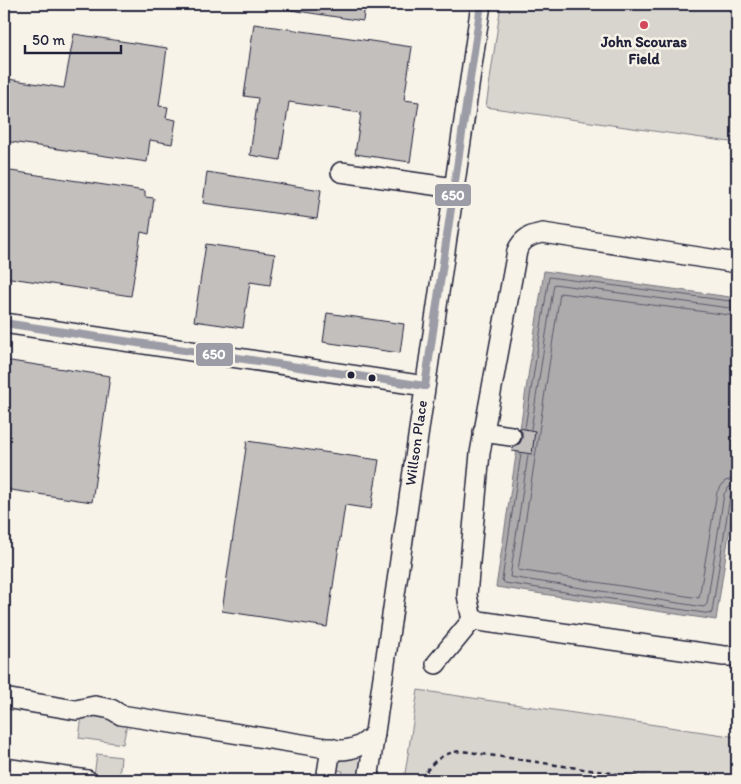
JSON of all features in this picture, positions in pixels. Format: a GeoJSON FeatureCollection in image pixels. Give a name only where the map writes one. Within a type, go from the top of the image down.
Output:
{"type":"FeatureCollection","features":[{"type":"Feature","properties":{"kind":"street","name":"Willson Place"},"geometry":{"type":"LineString","coordinates":[[372,779],[375,734],[480,4]]}},
{"type":"Feature","properties":{"kind":"street"},"geometry":{"type":"LineString","coordinates":[[341,172],[454,188]]}},
{"type":"Feature","properties":{"kind":"street"},"geometry":{"type":"LineString","coordinates":[[472,620],[467,594],[480,453],[520,243],[531,235],[543,233],[737,263]]}},
{"type":"Feature","properties":{"kind":"street"},"geometry":{"type":"LineString","coordinates":[[4,323],[425,386]]}},
{"type":"Feature","properties":{"kind":"street"},"geometry":{"type":"LineString","coordinates":[[483,432],[511,436]]}},
{"type":"Feature","properties":{"kind":"street"},"geometry":{"type":"LineString","coordinates":[[472,620],[724,656],[737,656]]}},
{"type":"Feature","properties":{"kind":"street"},"geometry":{"type":"LineString","coordinates":[[436,664],[472,620]]}},
{"type":"Feature","properties":{"kind":"street"},"geometry":{"type":"LineString","coordinates":[[4,698],[76,710],[96,706],[111,708],[121,715],[335,749],[348,750],[360,747],[375,734]]}},
{"type":"Feature","properties":{"kind":"street"},"geometry":{"type":"LineString","coordinates":[[326,780],[335,749]]}},
{"type":"Feature","properties":{"kind":"street"},"geometry":{"type":"LineString","coordinates":[[4,768],[87,780]]}},
{"type":"Feature","properties":{"kind":"path"},"geometry":{"type":"LineString","coordinates":[[422,780],[431,766],[442,756],[453,751],[462,751],[658,780]]}},
{"type":"Feature","properties":{"kind":"path"},"geometry":{"type":"LineString","coordinates":[[372,779],[400,780]]}},
{"type":"Feature","properties":{"kind":"shaded area"},"geometry":{"type":"Polygon","coordinates":[[[501,4],[737,4],[737,143],[486,107],[501,4]]]}},
{"type":"Feature","properties":{"kind":"shaded area"},"geometry":{"type":"Polygon","coordinates":[[[418,690],[737,737],[737,780],[404,780],[418,690]]]}},
{"type":"Feature","properties":{"kind":"shaded area"},"geometry":{"type":"Polygon","coordinates":[[[93,713],[127,723],[123,744],[79,738],[82,716],[93,713]]]}},
{"type":"Feature","properties":{"kind":"shaded area"},"geometry":{"type":"Polygon","coordinates":[[[364,752],[363,780],[341,780],[343,771],[331,769],[333,756],[364,752]]]}},
{"type":"Feature","properties":{"kind":"shaded area"},"geometry":{"type":"Polygon","coordinates":[[[97,754],[121,757],[119,779],[94,776],[97,754]]]}},
{"type":"Feature","properties":{"kind":"water"},"geometry":{"type":"Polygon","coordinates":[[[544,271],[737,298],[737,481],[716,620],[496,587],[544,271]]]}},
{"type":"Feature","properties":{"kind":"building"},"geometry":{"type":"Polygon","coordinates":[[[291,4],[365,4],[363,21],[291,10],[291,4]]]}},
{"type":"Feature","properties":{"kind":"building"},"geometry":{"type":"Polygon","coordinates":[[[254,24],[412,47],[404,100],[419,102],[410,162],[355,154],[361,113],[289,102],[280,160],[250,155],[258,98],[244,96],[254,24]]]}},
{"type":"Feature","properties":{"kind":"building"},"geometry":{"type":"Polygon","coordinates":[[[74,34],[167,48],[159,106],[168,107],[166,118],[176,120],[172,144],[150,140],[147,162],[4,141],[4,110],[8,79],[64,88],[74,34]]]}},
{"type":"Feature","properties":{"kind":"building"},"geometry":{"type":"Polygon","coordinates":[[[4,170],[145,191],[145,197],[154,198],[149,234],[141,232],[131,296],[4,277],[4,170]]]}},
{"type":"Feature","properties":{"kind":"building"},"geometry":{"type":"Polygon","coordinates":[[[207,172],[321,190],[317,219],[203,203],[207,172]]]}},
{"type":"Feature","properties":{"kind":"building"},"geometry":{"type":"Polygon","coordinates":[[[206,244],[275,254],[270,285],[250,282],[243,328],[194,321],[206,244]]]}},
{"type":"Feature","properties":{"kind":"building"},"geometry":{"type":"Polygon","coordinates":[[[327,313],[404,324],[400,353],[323,342],[327,313]]]}},
{"type":"Feature","properties":{"kind":"building"},"geometry":{"type":"Polygon","coordinates":[[[4,360],[110,376],[92,502],[4,489],[4,360]]]}},
{"type":"Feature","properties":{"kind":"building"},"geometry":{"type":"Polygon","coordinates":[[[519,428],[535,431],[532,454],[512,451],[513,447],[520,443],[522,438],[522,432],[519,428]]]}},
{"type":"Feature","properties":{"kind":"building"},"geometry":{"type":"Polygon","coordinates":[[[247,441],[379,460],[371,509],[345,505],[327,627],[222,611],[247,441]]]}},
{"type":"Feature","properties":{"kind":"transit line","name":"650"},"geometry":{"type":"LineString","coordinates":[[425,386],[481,4]]}},
{"type":"Feature","properties":{"kind":"transit line","name":"650"},"geometry":{"type":"LineString","coordinates":[[4,323],[425,386]]}},
{"type":"Feature","properties":{"kind":"place","name":"John Scouras Field"},"geometry":{"type":"Point","coordinates":[644,25]}}]}
